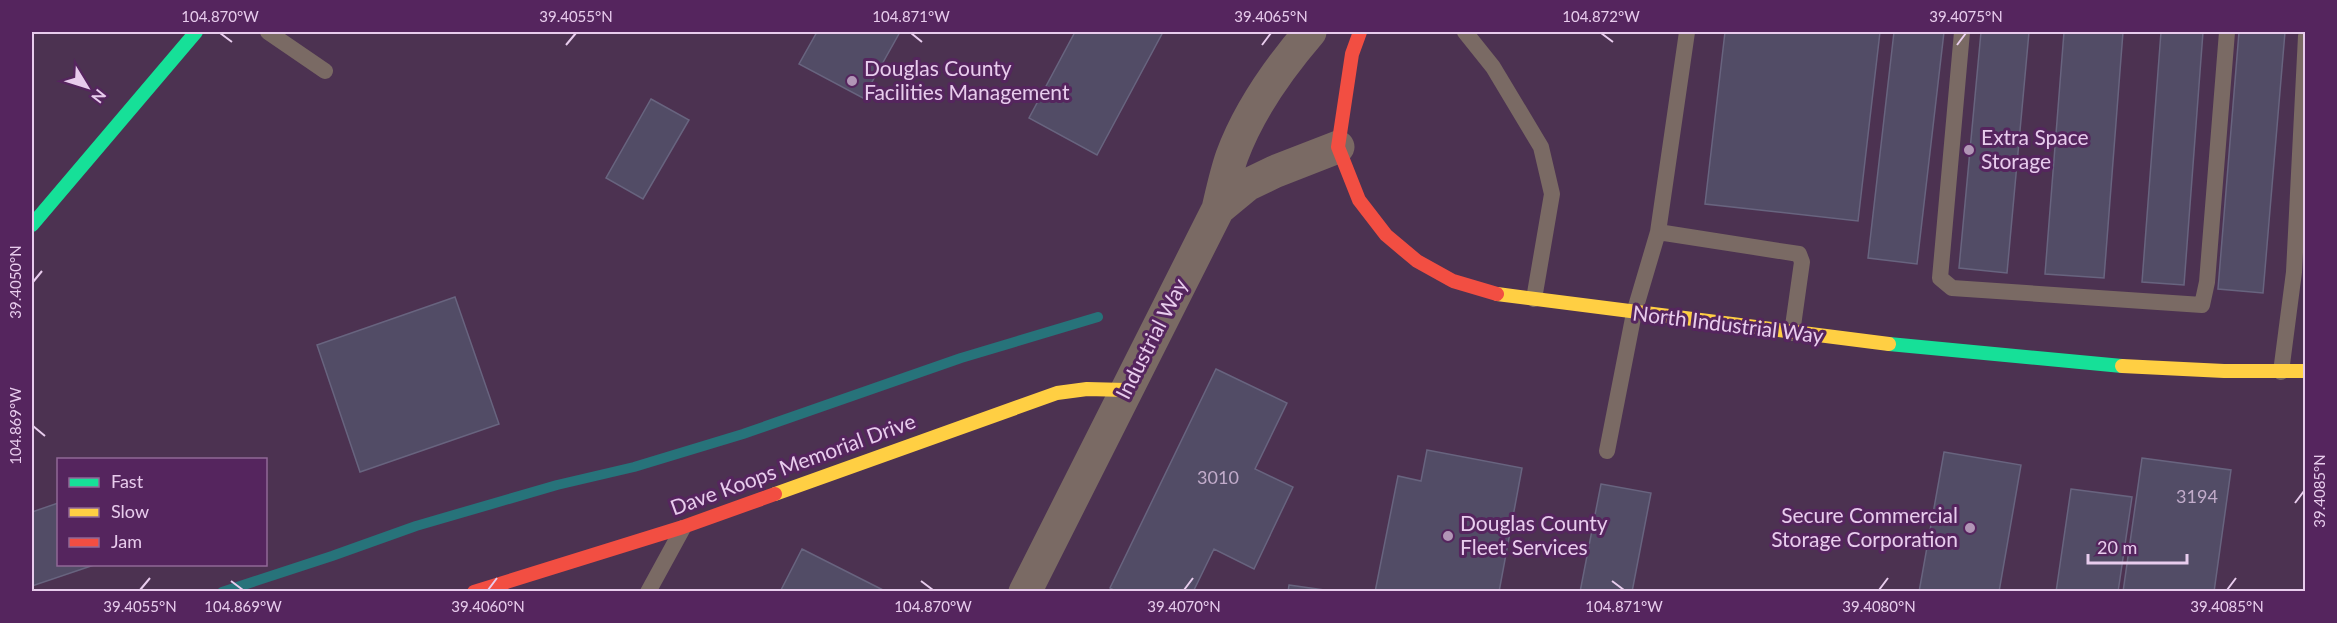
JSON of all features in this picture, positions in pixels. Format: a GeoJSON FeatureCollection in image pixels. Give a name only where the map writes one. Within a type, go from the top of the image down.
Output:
{"type":"FeatureCollection","features":[{"type":"Feature","properties":{"kind":"street"},"geometry":{"type":"LineString","coordinates":[[32,225],[196,32]]}},
{"type":"Feature","properties":{"kind":"street"},"geometry":{"type":"LineString","coordinates":[[1218,209],[1232,156],[1247,122],[1283,63],[1310,32]]}},
{"type":"Feature","properties":{"kind":"street"},"geometry":{"type":"LineString","coordinates":[[1338,147],[1352,54],[1360,32]]}},
{"type":"Feature","properties":{"kind":"street","name":"Industrial Way"},"geometry":{"type":"LineString","coordinates":[[1025,591],[1218,209],[1256,181],[1338,147]]}},
{"type":"Feature","properties":{"kind":"street","name":"North Industrial Way"},"geometry":{"type":"LineString","coordinates":[[1338,147],[1359,200],[1386,235],[1417,261],[1453,281],[1502,295],[1792,333],[2084,365],[2253,373],[2306,372]]}},
{"type":"Feature","properties":{"kind":"street","name":"Dave Koops Memorial Drive"},"geometry":{"type":"LineString","coordinates":[[474,591],[683,527],[1057,393],[1087,389],[1126,390]]}},
{"type":"Feature","properties":{"kind":"lane"},"geometry":{"type":"LineString","coordinates":[[268,32],[325,71]]}},
{"type":"Feature","properties":{"kind":"lane"},"geometry":{"type":"LineString","coordinates":[[1465,32],[1493,67],[1541,147],[1552,194],[1534,299]]}},
{"type":"Feature","properties":{"kind":"lane"},"geometry":{"type":"LineString","coordinates":[[1607,451],[1634,313],[1658,232],[1687,32]]}},
{"type":"Feature","properties":{"kind":"lane"},"geometry":{"type":"LineString","coordinates":[[1962,32],[1940,278],[1952,288],[2202,305],[2206,282],[2227,32]]}},
{"type":"Feature","properties":{"kind":"lane"},"geometry":{"type":"LineString","coordinates":[[2281,372],[2294,272],[2306,36]]}},
{"type":"Feature","properties":{"kind":"lane"},"geometry":{"type":"LineString","coordinates":[[1658,232],[1798,254],[1802,262],[1792,333]]}},
{"type":"Feature","properties":{"kind":"lane"},"geometry":{"type":"LineString","coordinates":[[648,591],[683,527]]}},
{"type":"Feature","properties":{"kind":"building","name":"Douglas County Facilities Management"},"geometry":{"type":"Polygon","coordinates":[[[817,32],[900,32],[863,98],[799,64],[817,32]]]}},
{"type":"Feature","properties":{"kind":"building"},"geometry":{"type":"Polygon","coordinates":[[[1075,32],[1163,32],[1097,155],[1029,118],[1075,32]]]}},
{"type":"Feature","properties":{"kind":"building"},"geometry":{"type":"Polygon","coordinates":[[[1725,32],[1880,32],[1858,221],[1705,204],[1725,32]]]}},
{"type":"Feature","properties":{"kind":"building"},"geometry":{"type":"Polygon","coordinates":[[[1894,32],[1944,32],[1917,264],[1868,258],[1894,32]]]}},
{"type":"Feature","properties":{"kind":"building"},"geometry":{"type":"Polygon","coordinates":[[[1981,32],[2029,32],[2007,273],[1959,268],[1981,32]]]}},
{"type":"Feature","properties":{"kind":"building"},"geometry":{"type":"Polygon","coordinates":[[[2064,32],[2123,32],[2104,278],[2045,274],[2064,32]]]}},
{"type":"Feature","properties":{"kind":"building"},"geometry":{"type":"Polygon","coordinates":[[[2161,32],[2203,32],[2184,285],[2142,282],[2161,32]]]}},
{"type":"Feature","properties":{"kind":"building"},"geometry":{"type":"Polygon","coordinates":[[[2239,32],[2285,32],[2263,293],[2218,289],[2239,32]]]}},
{"type":"Feature","properties":{"kind":"building"},"geometry":{"type":"Polygon","coordinates":[[[651,99],[689,120],[643,199],[606,178],[651,99]]]}},
{"type":"Feature","properties":{"kind":"building"},"geometry":{"type":"Polygon","coordinates":[[[455,297],[499,424],[360,472],[317,345],[455,297]]]}},
{"type":"Feature","properties":{"kind":"building"},"geometry":{"type":"Polygon","coordinates":[[[1216,369],[1287,403],[1255,469],[1293,487],[1254,569],[1214,549],[1193,592],[1117,592],[1110,588],[1216,369]]]}},
{"type":"Feature","properties":{"kind":"building","name":"Douglas County Fleet Services"},"geometry":{"type":"Polygon","coordinates":[[[1427,450],[1522,468],[1499,592],[1375,592],[1398,476],[1421,481],[1427,450]]]}},
{"type":"Feature","properties":{"kind":"building","name":"Secure Commercial Storage Corporation"},"geometry":{"type":"Polygon","coordinates":[[[1944,452],[2021,465],[1999,592],[1919,592],[1944,452]]]}},
{"type":"Feature","properties":{"kind":"building","name":"Secure Commercial Storage Corporation"},"geometry":{"type":"Polygon","coordinates":[[[1944,452],[2021,465],[1999,592],[1919,592],[1944,452]]]}},
{"type":"Feature","properties":{"kind":"building"},"geometry":{"type":"Polygon","coordinates":[[[2142,458],[2231,470],[2214,592],[2123,592],[2142,458]]]}},
{"type":"Feature","properties":{"kind":"building"},"geometry":{"type":"Polygon","coordinates":[[[1601,484],[1651,493],[1632,592],[1580,592],[1601,484]]]}},
{"type":"Feature","properties":{"kind":"building"},"geometry":{"type":"Polygon","coordinates":[[[2071,489],[2132,497],[2118,592],[2056,592],[2071,489]]]}},
{"type":"Feature","properties":{"kind":"building"},"geometry":{"type":"Polygon","coordinates":[[[2071,489],[2132,497],[2118,592],[2056,592],[2071,489]]]}},
{"type":"Feature","properties":{"kind":"building"},"geometry":{"type":"Polygon","coordinates":[[[57,503],[57,566],[91,566],[32,586],[32,512],[57,503]]]}},
{"type":"Feature","properties":{"kind":"building"},"geometry":{"type":"Polygon","coordinates":[[[802,549],[887,592],[780,592],[802,549]]]}},
{"type":"Feature","properties":{"kind":"building"},"geometry":{"type":"Polygon","coordinates":[[[1289,585],[1324,590],[1324,592],[1288,592],[1289,585]]]}},
{"type":"Feature","properties":{"kind":"waterway"},"geometry":{"type":"LineString","coordinates":[[222,592],[416,526],[557,485],[634,467],[743,434],[961,358],[1098,317]]}},
{"type":"Feature","properties":{"kind":"traffic: fast"},"geometry":{"type":"LineString","coordinates":[[32,225],[196,32]]}},
{"type":"Feature","properties":{"kind":"traffic: fast"},"geometry":{"type":"LineString","coordinates":[[1889,344],[2122,366]]}},
{"type":"Feature","properties":{"kind":"traffic: slow"},"geometry":{"type":"LineString","coordinates":[[1497,294],[1889,344]]}},
{"type":"Feature","properties":{"kind":"traffic: slow"},"geometry":{"type":"LineString","coordinates":[[2122,366],[2224,371],[2306,371]]}},
{"type":"Feature","properties":{"kind":"traffic: slow"},"geometry":{"type":"LineString","coordinates":[[775,494],[1057,393],[1087,389],[1126,390]]}},
{"type":"Feature","properties":{"kind":"traffic: jam"},"geometry":{"type":"LineString","coordinates":[[1360,32],[1352,54],[1338,147],[1359,200],[1386,235],[1417,261],[1453,281],[1497,294]]}},
{"type":"Feature","properties":{"kind":"traffic: jam"},"geometry":{"type":"LineString","coordinates":[[474,592],[683,527],[775,494]]}},
{"type":"Feature","properties":{"kind":"place","name":"Douglas County Facilities Management"},"geometry":{"type":"Point","coordinates":[852,81]}},
{"type":"Feature","properties":{"kind":"place","name":"Extra Space Storage"},"geometry":{"type":"Point","coordinates":[1969,150]}},
{"type":"Feature","properties":{"kind":"place","name":"Secure Commercial Storage Corporation"},"geometry":{"type":"Point","coordinates":[1970,528]}},
{"type":"Feature","properties":{"kind":"place","name":"Douglas County Fleet Services"},"geometry":{"type":"Point","coordinates":[1448,536]}}]}
